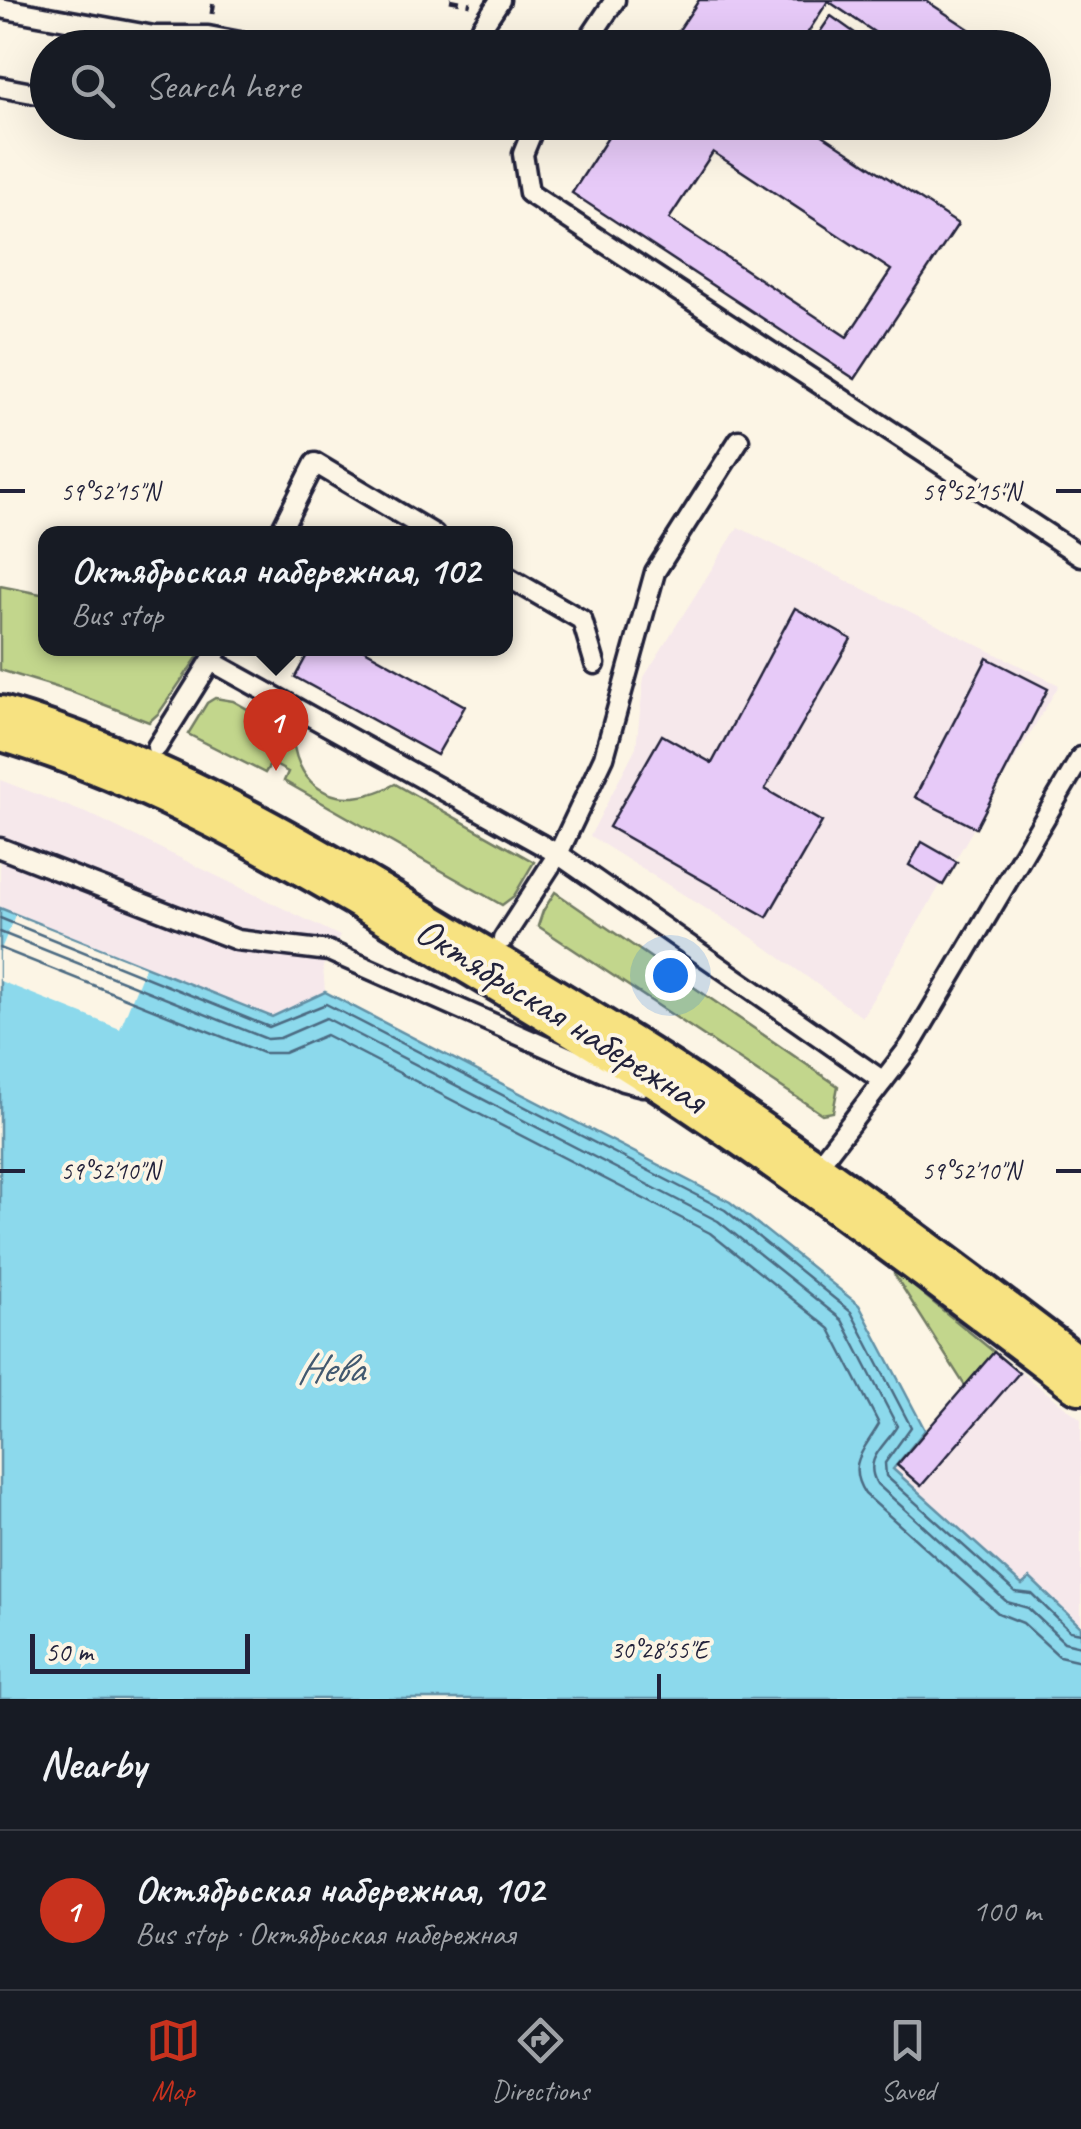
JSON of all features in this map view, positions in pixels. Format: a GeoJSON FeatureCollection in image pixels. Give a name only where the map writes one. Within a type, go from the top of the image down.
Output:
{"type":"FeatureCollection","features":[{"type":"Feature","properties":{"kind":"main road","name":"Октябрьская набережная"},"geometry":{"type":"LineString","coordinates":[[0,690],[157,747],[256,794],[504,939],[827,1154],[1081,1340]]}},
{"type":"Feature","properties":{"kind":"main road","name":"Октябрьская набережная"},"geometry":{"type":"LineString","coordinates":[[0,723],[145,776],[288,847],[667,1070],[1081,1376]]}},
{"type":"Feature","properties":{"kind":"lane"},"geometry":{"type":"LineString","coordinates":[[480,30],[500,0]]}},
{"type":"Feature","properties":{"kind":"lane"},"geometry":{"type":"LineString","coordinates":[[595,30],[614,0]]}},
{"type":"Feature","properties":{"kind":"lane"},"geometry":{"type":"LineString","coordinates":[[0,8],[121,30]]}},
{"type":"Feature","properties":{"kind":"lane"},"geometry":{"type":"LineString","coordinates":[[0,88],[30,93]]}},
{"type":"Feature","properties":{"kind":"lane"},"geometry":{"type":"LineString","coordinates":[[529,140],[523,154],[529,193],[1081,556]]}},
{"type":"Feature","properties":{"kind":"lane"},"geometry":{"type":"LineString","coordinates":[[504,939],[558,854],[604,757],[655,572],[738,440]]}},
{"type":"Feature","properties":{"kind":"lane"},"geometry":{"type":"LineString","coordinates":[[283,526],[315,463],[421,526]]}},
{"type":"Feature","properties":{"kind":"lane"},"geometry":{"type":"LineString","coordinates":[[513,580],[582,620],[595,664]]}},
{"type":"Feature","properties":{"kind":"lane"},"geometry":{"type":"LineString","coordinates":[[157,747],[214,656]]}},
{"type":"Feature","properties":{"kind":"lane"},"geometry":{"type":"LineString","coordinates":[[217,656],[558,854],[883,1081]]}},
{"type":"Feature","properties":{"kind":"lane"},"geometry":{"type":"LineString","coordinates":[[827,1154],[920,1030],[1081,758]]}},
{"type":"Feature","properties":{"kind":"lane"},"geometry":{"type":"LineString","coordinates":[[0,848],[237,940],[329,951],[641,1087],[656,1085],[667,1070]]}},
{"type":"Feature","properties":{"kind":"shaded area"},"geometry":{"type":"Polygon","coordinates":[[[738,527],[1059,685],[862,1017],[756,940],[590,836],[636,747],[644,677],[738,527]]]}},
{"type":"Feature","properties":{"kind":"shaded area"},"geometry":{"type":"Polygon","coordinates":[[[0,780],[96,817],[340,936],[323,966],[325,992],[272,1017],[0,908],[0,780]]]}},
{"type":"Feature","properties":{"kind":"shaded area"},"geometry":{"type":"Polygon","coordinates":[[[994,1352],[1081,1419],[1081,1627],[1030,1578],[1023,1586],[892,1468],[994,1352]]]}},
{"type":"Feature","properties":{"kind":"green space"},"geometry":{"type":"Polygon","coordinates":[[[0,586],[38,593],[38,656],[198,656],[149,722],[0,670],[0,586]]]}},
{"type":"Feature","properties":{"kind":"green space"},"geometry":{"type":"Polygon","coordinates":[[[215,698],[233,701],[292,734],[303,771],[326,792],[358,797],[395,784],[534,862],[514,896],[502,905],[284,781],[288,772],[271,763],[265,773],[188,734],[207,703],[215,698]]]}},
{"type":"Feature","properties":{"kind":"green space"},"geometry":{"type":"Polygon","coordinates":[[[555,892],[838,1086],[833,1112],[822,1114],[538,926],[555,892]]]}},
{"type":"Feature","properties":{"kind":"green space"},"geometry":{"type":"Polygon","coordinates":[[[894,1274],[994,1352],[965,1386],[894,1274]]]}},
{"type":"Feature","properties":{"kind":"water","name":"Нева"},"geometry":{"type":"Polygon","coordinates":[[[0,908],[272,1017],[325,992],[730,1202],[859,1305],[925,1430],[893,1469],[1022,1585],[1030,1578],[1081,1627],[1081,1699],[0,1699],[0,908]]]}},
{"type":"Feature","properties":{"kind":"pier"},"geometry":{"type":"Polygon","coordinates":[[[15,915],[145,967],[120,1029],[0,981],[0,952],[15,915]]]}},
{"type":"Feature","properties":{"kind":"building"},"geometry":{"type":"Polygon","coordinates":[[[699,0],[925,0],[971,30],[871,30],[828,1],[809,30],[679,30],[699,0]]]}},
{"type":"Feature","properties":{"kind":"building"},"geometry":{"type":"Polygon","coordinates":[[[831,16],[851,30],[821,30],[831,16]]]}},
{"type":"Feature","properties":{"kind":"building"},"geometry":{"type":"Polygon","coordinates":[[[606,140],[830,140],[958,224],[855,379],[572,193],[606,140]],[[713,152],[669,219],[847,337],[891,270],[713,152]]]}},
{"type":"Feature","properties":{"kind":"building"},"geometry":{"type":"Polygon","coordinates":[[[795,608],[851,639],[765,789],[822,822],[767,917],[609,827],[662,735],[712,763],[795,608]]]}},
{"type":"Feature","properties":{"kind":"building"},"geometry":{"type":"Polygon","coordinates":[[[307,656],[375,656],[465,706],[437,755],[295,677],[307,656]]]}},
{"type":"Feature","properties":{"kind":"building"},"geometry":{"type":"Polygon","coordinates":[[[987,658],[1048,689],[976,828],[915,797],[987,658]]]}},
{"type":"Feature","properties":{"kind":"building"},"geometry":{"type":"Polygon","coordinates":[[[922,842],[957,862],[943,885],[909,865],[922,842]]]}},
{"type":"Feature","properties":{"kind":"building"},"geometry":{"type":"Polygon","coordinates":[[[994,1352],[1019,1373],[921,1486],[897,1465],[994,1352]]]}},
{"type":"Feature","properties":{"kind":"place","name":"Октябрьская набережная, 102"},"geometry":{"type":"Point","coordinates":[276,771]}}]}
